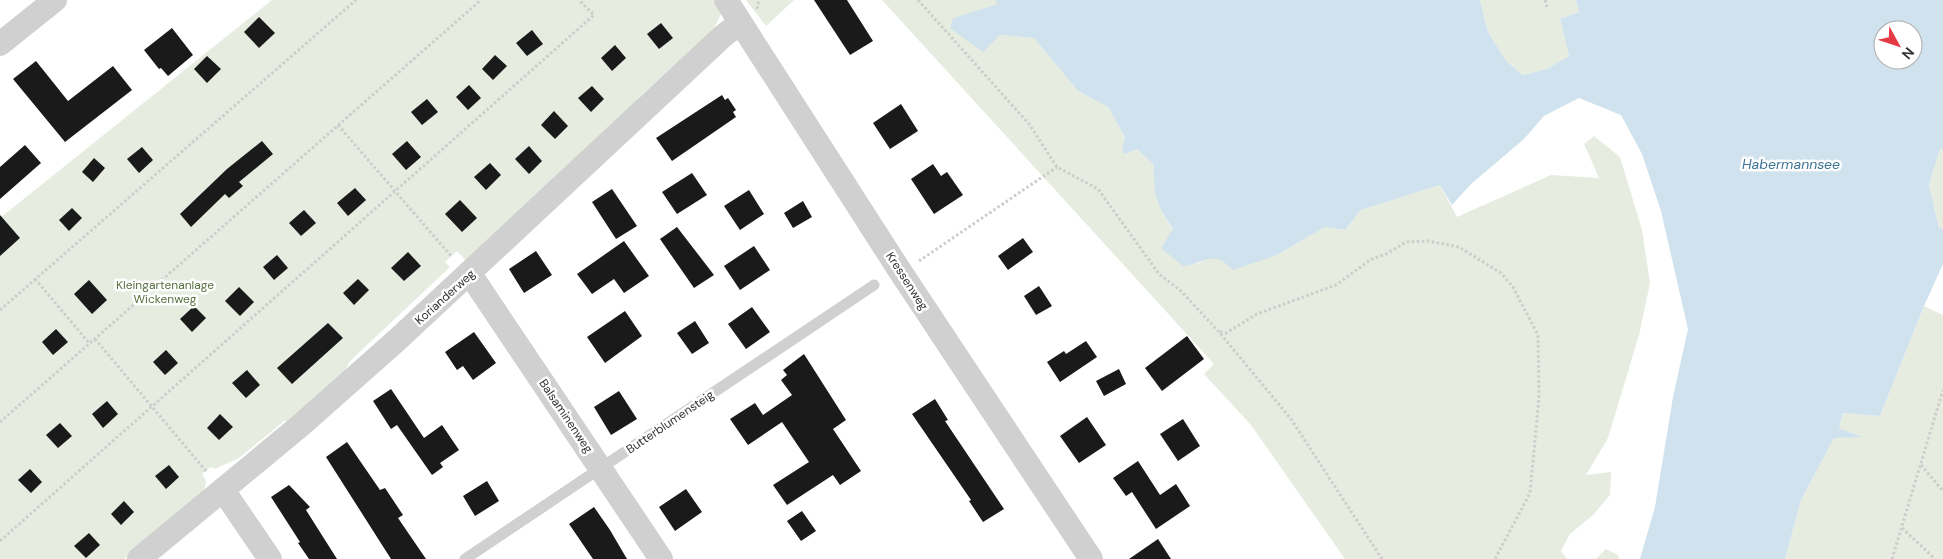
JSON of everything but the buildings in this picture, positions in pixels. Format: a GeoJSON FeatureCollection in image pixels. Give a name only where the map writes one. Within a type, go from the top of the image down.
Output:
{"type":"FeatureCollection","features":[{"type":"Feature","properties":{"kind":"street"},"geometry":{"type":"LineString","coordinates":[[0,44],[55,0]]}},
{"type":"Feature","properties":{"kind":"street","name":"Kressenweg"},"geometry":{"type":"LineString","coordinates":[[726,0],[901,273],[1091,559]]}},
{"type":"Feature","properties":{"kind":"street","name":"Korianderweg"},"geometry":{"type":"LineString","coordinates":[[139,559],[301,425],[470,274],[723,36],[740,23]]}},
{"type":"Feature","properties":{"kind":"street","name":"Balsaminenweg"},"geometry":{"type":"LineString","coordinates":[[470,274],[661,559]]}},
{"type":"Feature","properties":{"kind":"street"},"geometry":{"type":"LineString","coordinates":[[223,490],[270,559]]}},
{"type":"Feature","properties":{"kind":"lane","name":"Butterblumensteig"},"geometry":{"type":"LineString","coordinates":[[465,559],[874,284]]}},
{"type":"Feature","properties":{"kind":"path"},"geometry":{"type":"LineString","coordinates":[[0,310],[356,0]]}},
{"type":"Feature","properties":{"kind":"path"},"geometry":{"type":"LineString","coordinates":[[0,422],[481,0]]}},
{"type":"Feature","properties":{"kind":"path"},"geometry":{"type":"LineString","coordinates":[[0,541],[594,15],[579,0]]}},
{"type":"Feature","properties":{"kind":"path"},"geometry":{"type":"LineString","coordinates":[[918,0],[1029,124],[1057,167],[1098,189],[1159,274],[1181,291],[1219,332],[1291,419],[1382,559]]}},
{"type":"Feature","properties":{"kind":"path"},"geometry":{"type":"LineString","coordinates":[[1545,0],[1547,7]]}},
{"type":"Feature","properties":{"kind":"path"},"geometry":{"type":"LineString","coordinates":[[338,125],[394,193],[451,256]]}},
{"type":"Feature","properties":{"kind":"path"},"geometry":{"type":"LineString","coordinates":[[901,273],[1057,167]]}},
{"type":"Feature","properties":{"kind":"path"},"geometry":{"type":"LineString","coordinates":[[1219,332],[1226,333],[1258,314],[1336,284],[1370,260],[1386,254],[1406,242],[1428,240],[1458,247],[1501,273],[1513,287],[1538,335],[1539,397],[1530,493],[1495,559]]}},
{"type":"Feature","properties":{"kind":"path"},"geometry":{"type":"LineString","coordinates":[[35,279],[90,344]]}},
{"type":"Feature","properties":{"kind":"path"},"geometry":{"type":"LineString","coordinates":[[95,339],[206,471]]}},
{"type":"Feature","properties":{"kind":"path"},"geometry":{"type":"LineString","coordinates":[[1892,559],[1943,390]]}},
{"type":"Feature","properties":{"kind":"path"},"geometry":{"type":"LineString","coordinates":[[1921,465],[1943,491]]}},
{"type":"Feature","properties":{"kind":"path"},"geometry":{"type":"LineString","coordinates":[[1902,528],[1935,559]]}},
{"type":"Feature","properties":{"kind":"green space","name":"Kleingartenanlage Wickenweg"},"geometry":{"type":"Polygon","coordinates":[[[272,0],[713,0],[721,14],[712,32],[638,98],[630,114],[470,265],[457,251],[445,262],[450,267],[350,361],[338,384],[297,421],[284,421],[239,458],[215,469],[211,467],[202,474],[206,481],[204,492],[124,559],[0,559],[0,218],[272,0]]]}},
{"type":"Feature","properties":{"kind":"green space"},"geometry":{"type":"Polygon","coordinates":[[[746,0],[794,0],[766,26],[746,0]]]}},
{"type":"Feature","properties":{"kind":"green space"},"geometry":{"type":"Polygon","coordinates":[[[882,0],[995,0],[999,4],[967,14],[1000,35],[1034,38],[1078,91],[1108,107],[1125,137],[1126,154],[1137,149],[1154,165],[1156,195],[1160,207],[1172,229],[1197,264],[1212,257],[1224,259],[1277,255],[1325,227],[1345,230],[1361,210],[1440,185],[1457,217],[1551,175],[1599,178],[1584,144],[1594,136],[1620,157],[1642,230],[1650,283],[1639,335],[1608,438],[1586,475],[1611,472],[1610,495],[1593,515],[1570,534],[1561,551],[1567,559],[1345,559],[1251,425],[1204,374],[1214,364],[882,0]]]}},
{"type":"Feature","properties":{"kind":"green space"},"geometry":{"type":"Polygon","coordinates":[[[1480,0],[1576,0],[1579,12],[1560,19],[1569,56],[1547,69],[1523,75],[1507,62],[1488,32],[1480,0]]]}},
{"type":"Feature","properties":{"kind":"green space"},"geometry":{"type":"Polygon","coordinates":[[[1940,149],[1943,149],[1943,229],[1939,228],[1929,185],[1940,149]]]}},
{"type":"Feature","properties":{"kind":"green space"},"geometry":{"type":"Polygon","coordinates":[[[1924,306],[1943,315],[1943,559],[1785,559],[1801,500],[1834,438],[1860,436],[1839,428],[1843,413],[1880,416],[1924,306]]]}},
{"type":"Feature","properties":{"kind":"green space"},"geometry":{"type":"Polygon","coordinates":[[[1606,549],[1618,555],[1619,559],[1596,559],[1606,549]]]}},
{"type":"Feature","properties":{"kind":"water","name":"Habermannsee"},"geometry":{"type":"Polygon","coordinates":[[[995,0],[1480,0],[1488,32],[1507,62],[1523,75],[1547,69],[1569,56],[1560,19],[1579,12],[1576,0],[1943,0],[1943,149],[1940,149],[1929,185],[1939,228],[1943,229],[1943,264],[1880,416],[1843,413],[1839,428],[1862,437],[1834,438],[1801,500],[1785,559],[1640,559],[1655,507],[1673,397],[1688,329],[1661,211],[1642,154],[1621,115],[1579,98],[1544,116],[1524,139],[1471,184],[1452,205],[1440,185],[1361,210],[1345,230],[1325,227],[1277,255],[1233,270],[1220,260],[1215,259],[1183,266],[1161,248],[1173,229],[1157,199],[1154,184],[1154,165],[1137,149],[1125,154],[1122,151],[1125,137],[1108,107],[1078,91],[1034,38],[1000,35],[983,52],[950,28],[953,18],[998,4],[995,0]]]}}]}
